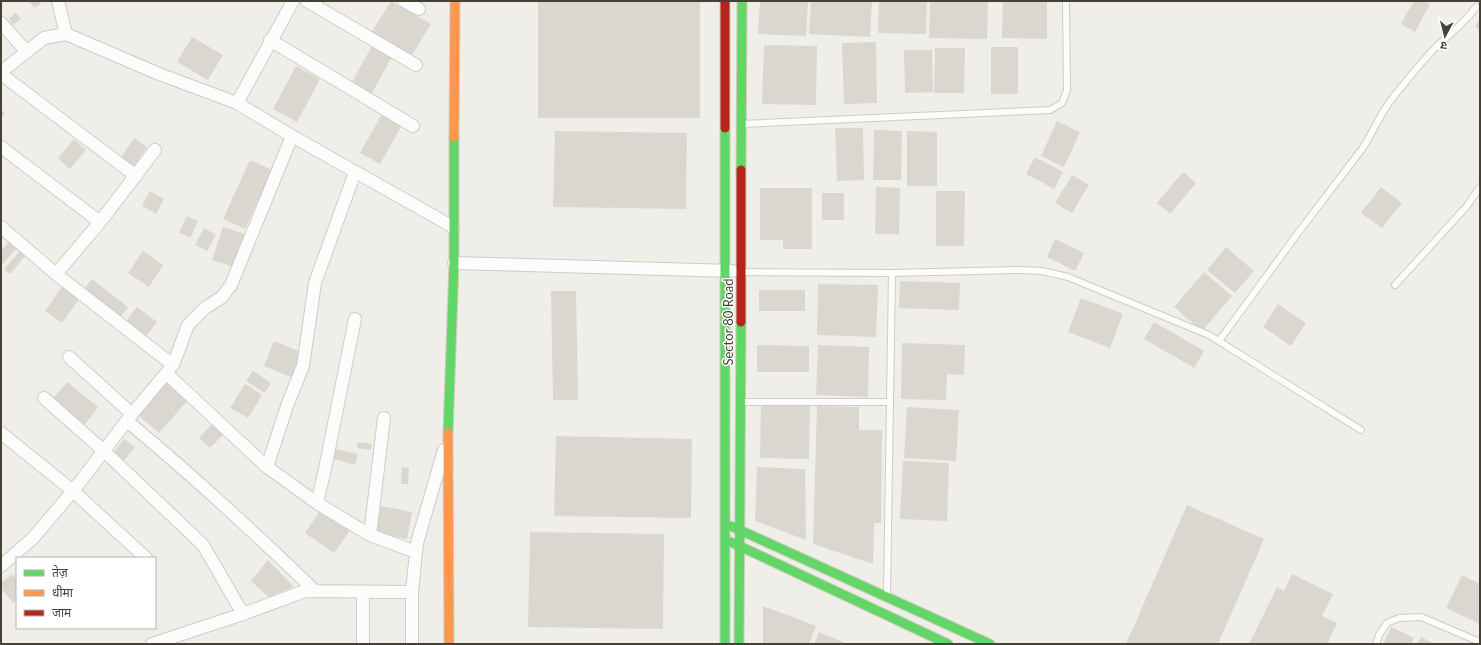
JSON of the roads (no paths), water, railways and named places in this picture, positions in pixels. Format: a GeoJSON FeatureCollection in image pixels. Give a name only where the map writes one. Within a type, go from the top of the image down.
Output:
{"type":"FeatureCollection","features":[{"type":"Feature","properties":{"kind":"street"},"geometry":{"type":"LineString","coordinates":[[58,1],[66,34]]}},
{"type":"Feature","properties":{"kind":"street"},"geometry":{"type":"LineString","coordinates":[[237,103],[270,40],[293,1]]}},
{"type":"Feature","properties":{"kind":"street"},"geometry":{"type":"LineString","coordinates":[[307,1],[416,65]]}},
{"type":"Feature","properties":{"kind":"street"},"geometry":{"type":"LineString","coordinates":[[404,1],[420,9]]}},
{"type":"Feature","properties":{"kind":"street"},"geometry":{"type":"LineString","coordinates":[[449,644],[448,438],[454,263],[455,1]]}},
{"type":"Feature","properties":{"kind":"street","name":"Sector 80 Road"},"geometry":{"type":"LineString","coordinates":[[725,1],[725,644]]}},
{"type":"Feature","properties":{"kind":"street","name":"Sector 80 Road"},"geometry":{"type":"LineString","coordinates":[[739,644],[742,1]]}},
{"type":"Feature","properties":{"kind":"street"},"geometry":{"type":"LineString","coordinates":[[1,23],[27,52]]}},
{"type":"Feature","properties":{"kind":"street"},"geometry":{"type":"LineString","coordinates":[[136,176],[1,73],[44,38],[66,34],[159,74],[237,103],[354,172],[453,227]]}},
{"type":"Feature","properties":{"kind":"street"},"geometry":{"type":"LineString","coordinates":[[270,40],[413,126]]}},
{"type":"Feature","properties":{"kind":"street"},"geometry":{"type":"LineString","coordinates":[[1,566],[33,538],[73,491],[169,369],[188,325],[205,308],[222,297],[231,285],[292,136]]}},
{"type":"Feature","properties":{"kind":"street"},"geometry":{"type":"LineString","coordinates":[[1,147],[100,222]]}},
{"type":"Feature","properties":{"kind":"street"},"geometry":{"type":"LineString","coordinates":[[56,274],[100,222],[155,150]]}},
{"type":"Feature","properties":{"kind":"street"},"geometry":{"type":"LineString","coordinates":[[267,467],[288,403],[303,366],[315,283],[354,172]]}},
{"type":"Feature","properties":{"kind":"street"},"geometry":{"type":"LineString","coordinates":[[1,227],[169,369],[267,467],[317,503],[370,535],[416,552]]}},
{"type":"Feature","properties":{"kind":"street"},"geometry":{"type":"LineString","coordinates":[[454,263],[725,270],[741,272]]}},
{"type":"Feature","properties":{"kind":"street"},"geometry":{"type":"LineString","coordinates":[[317,503],[355,320]]}},
{"type":"Feature","properties":{"kind":"street"},"geometry":{"type":"LineString","coordinates":[[69,357],[130,417],[315,591]]}},
{"type":"Feature","properties":{"kind":"street"},"geometry":{"type":"LineString","coordinates":[[44,398],[104,451],[203,545],[243,614]]}},
{"type":"Feature","properties":{"kind":"street"},"geometry":{"type":"LineString","coordinates":[[370,535],[384,418]]}},
{"type":"Feature","properties":{"kind":"street"},"geometry":{"type":"LineString","coordinates":[[1,433],[73,491],[145,557]]}},
{"type":"Feature","properties":{"kind":"street"},"geometry":{"type":"LineString","coordinates":[[412,644],[412,592],[417,543],[448,438]]}},
{"type":"Feature","properties":{"kind":"street"},"geometry":{"type":"LineString","coordinates":[[725,523],[990,644]]}},
{"type":"Feature","properties":{"kind":"street"},"geometry":{"type":"LineString","coordinates":[[725,540],[948,644]]}},
{"type":"Feature","properties":{"kind":"street"},"geometry":{"type":"LineString","coordinates":[[152,644],[183,639],[243,614],[305,591],[412,592]]}},
{"type":"Feature","properties":{"kind":"street"},"geometry":{"type":"LineString","coordinates":[[363,592],[363,644]]}},
{"type":"Feature","properties":{"kind":"lane"},"geometry":{"type":"LineString","coordinates":[[742,124],[1050,110],[1062,103],[1067,90],[1066,1]]}},
{"type":"Feature","properties":{"kind":"lane"},"geometry":{"type":"LineString","coordinates":[[1219,341],[1362,149],[1372,134],[1383,110],[1433,50],[1469,17],[1476,7]]}},
{"type":"Feature","properties":{"kind":"lane"},"geometry":{"type":"LineString","coordinates":[[1395,285],[1467,206],[1480,187]]}},
{"type":"Feature","properties":{"kind":"lane"},"geometry":{"type":"LineString","coordinates":[[741,272],[892,273],[1020,270],[1042,271],[1068,277],[1209,335],[1360,430]]}},
{"type":"Feature","properties":{"kind":"lane"},"geometry":{"type":"LineString","coordinates":[[887,596],[892,273]]}},
{"type":"Feature","properties":{"kind":"lane"},"geometry":{"type":"LineString","coordinates":[[740,402],[890,402]]}},
{"type":"Feature","properties":{"kind":"lane"},"geometry":{"type":"LineString","coordinates":[[1376,644],[1379,635],[1387,623],[1399,618],[1421,617],[1480,642]]}}]}
